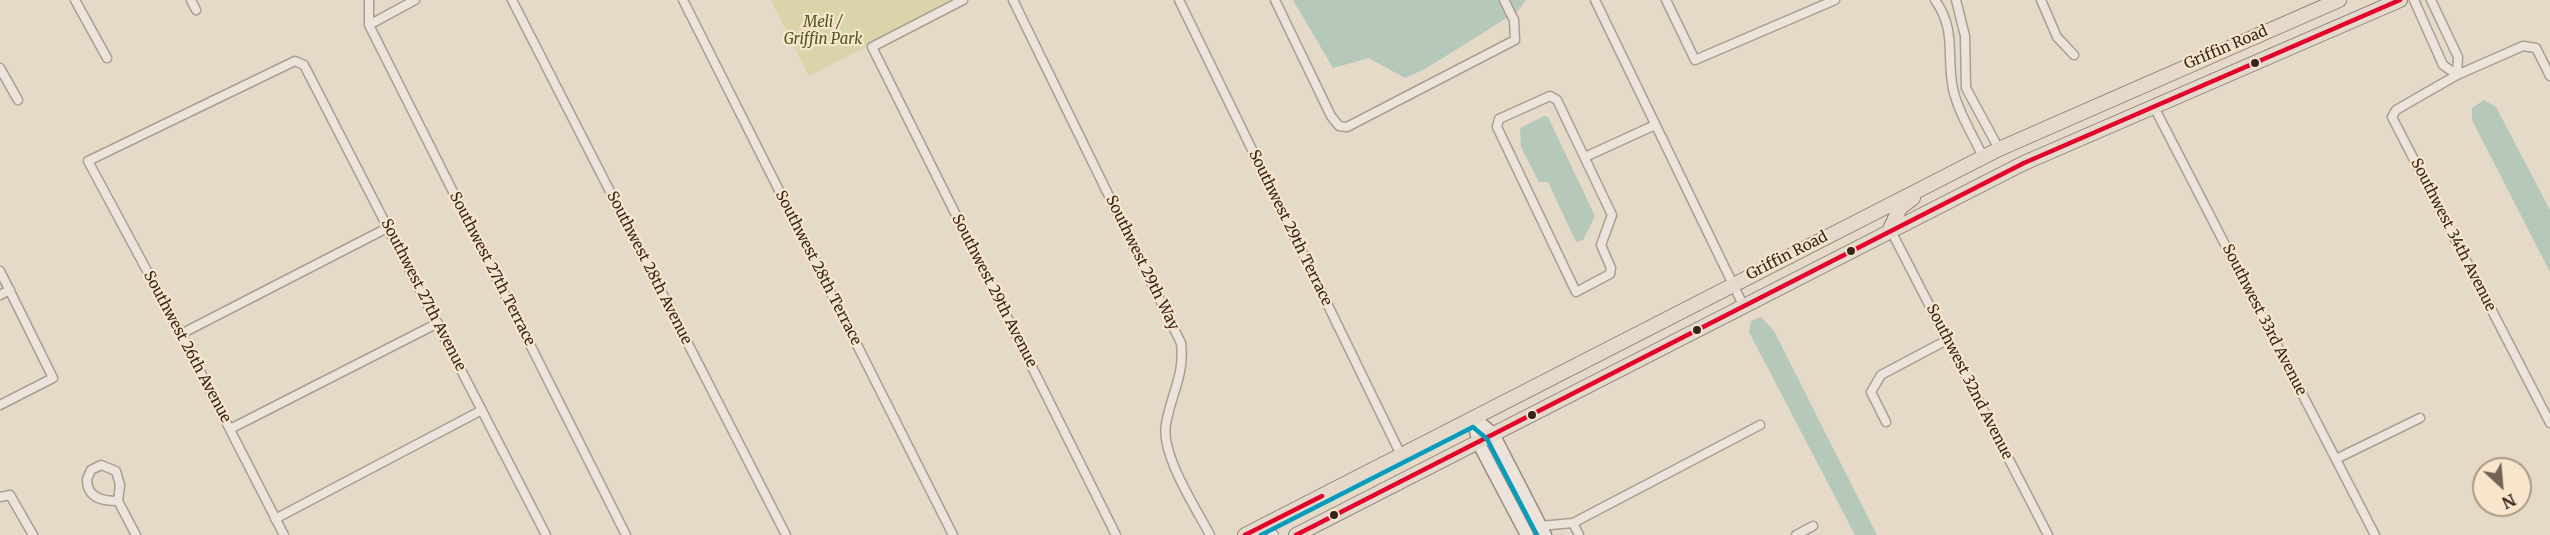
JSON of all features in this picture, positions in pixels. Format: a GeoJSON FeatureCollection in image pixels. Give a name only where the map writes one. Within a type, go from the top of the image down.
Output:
{"type":"FeatureCollection","features":[{"type":"Feature","properties":{"kind":"main road","name":"Griffin Road"},"geometry":{"type":"LineString","coordinates":[[1245,535],[1269,530],[1401,455],[1998,149],[2185,65],[2339,0]]}},
{"type":"Feature","properties":{"kind":"main road","name":"Griffin Road"},"geometry":{"type":"LineString","coordinates":[[1296,535],[1890,229],[2106,126],[2400,0]]}},
{"type":"Feature","properties":{"kind":"main road"},"geometry":{"type":"LineString","coordinates":[[2153,105],[2161,87],[2185,65]]}},
{"type":"Feature","properties":{"kind":"main road"},"geometry":{"type":"LineString","coordinates":[[2106,126],[2129,106],[2134,99],[2134,88]]}},
{"type":"Feature","properties":{"kind":"main road"},"geometry":{"type":"LineString","coordinates":[[1890,229],[1900,208],[1930,183]]}},
{"type":"Feature","properties":{"kind":"main road"},"geometry":{"type":"LineString","coordinates":[[1474,418],[1493,434],[1543,530]]}},
{"type":"Feature","properties":{"kind":"main road"},"geometry":{"type":"LineString","coordinates":[[1474,418],[1478,442],[1527,535]]}},
{"type":"Feature","properties":{"kind":"street"},"geometry":{"type":"LineString","coordinates":[[75,0],[107,58]]}},
{"type":"Feature","properties":{"kind":"street"},"geometry":{"type":"LineString","coordinates":[[191,0],[196,10]]}},
{"type":"Feature","properties":{"kind":"street","name":"Southwest 27th Terrace"},"geometry":{"type":"LineString","coordinates":[[369,0],[369,25],[626,535]]}},
{"type":"Feature","properties":{"kind":"street"},"geometry":{"type":"LineString","coordinates":[[369,25],[415,0]]}},
{"type":"Feature","properties":{"kind":"street","name":"Southwest 28th Avenue"},"geometry":{"type":"LineString","coordinates":[[512,0],[786,535]]}},
{"type":"Feature","properties":{"kind":"street","name":"Southwest 28th Terrace"},"geometry":{"type":"LineString","coordinates":[[683,0],[953,535]]}},
{"type":"Feature","properties":{"kind":"street","name":"Southwest 29th Avenue"},"geometry":{"type":"LineString","coordinates":[[963,0],[872,47],[1116,535]]}},
{"type":"Feature","properties":{"kind":"street","name":"Southwest 29th Way"},"geometry":{"type":"LineString","coordinates":[[1013,0],[1181,343],[1182,369],[1166,425],[1166,444],[1210,535]]}},
{"type":"Feature","properties":{"kind":"street","name":"Southwest 29th Terrace"},"geometry":{"type":"LineString","coordinates":[[1179,0],[1401,455]]}},
{"type":"Feature","properties":{"kind":"street"},"geometry":{"type":"LineString","coordinates":[[1275,0],[1331,116],[1339,126],[1347,127],[1515,40],[1514,20],[1504,0]]}},
{"type":"Feature","properties":{"kind":"street"},"geometry":{"type":"LineString","coordinates":[[1594,0],[1743,305]]}},
{"type":"Feature","properties":{"kind":"street"},"geometry":{"type":"LineString","coordinates":[[1666,0],[1695,60],[1834,0]]}},
{"type":"Feature","properties":{"kind":"street"},"geometry":{"type":"LineString","coordinates":[[1935,0],[1942,10],[1951,37],[1953,89],[1983,157]]}},
{"type":"Feature","properties":{"kind":"street"},"geometry":{"type":"LineString","coordinates":[[1956,0],[1965,36],[1966,88],[1998,149]]}},
{"type":"Feature","properties":{"kind":"street"},"geometry":{"type":"LineString","coordinates":[[2041,0],[2057,37],[2074,55]]}},
{"type":"Feature","properties":{"kind":"street"},"geometry":{"type":"LineString","coordinates":[[2414,0],[2443,65],[2457,75]]}},
{"type":"Feature","properties":{"kind":"street"},"geometry":{"type":"LineString","coordinates":[[2432,0],[2458,57],[2457,75]]}},
{"type":"Feature","properties":{"kind":"street"},"geometry":{"type":"LineString","coordinates":[[2457,75],[2523,46],[2536,48],[2550,75]]}},
{"type":"Feature","properties":{"kind":"street","name":"Southwest 26th Avenue"},"geometry":{"type":"LineString","coordinates":[[284,535],[181,334],[88,161],[295,61]]}},
{"type":"Feature","properties":{"kind":"street","name":"Southwest 27th Avenue"},"geometry":{"type":"LineString","coordinates":[[295,61],[304,64],[546,535]]}},
{"type":"Feature","properties":{"kind":"street"},"geometry":{"type":"LineString","coordinates":[[0,68],[18,100]]}},
{"type":"Feature","properties":{"kind":"street","name":"Southwest 34th Avenue"},"geometry":{"type":"LineString","coordinates":[[2457,75],[2396,110],[2392,117],[2550,423]]}},
{"type":"Feature","properties":{"kind":"street"},"geometry":{"type":"LineString","coordinates":[[1550,96],[1557,100],[1585,158],[1612,215],[1600,245],[1611,268],[1610,274],[1576,292],[1497,127],[1499,119],[1541,98],[1550,96]]}},
{"type":"Feature","properties":{"kind":"street","name":"Southwest 33rd Avenue"},"geometry":{"type":"LineString","coordinates":[[2153,105],[2375,535]]}},
{"type":"Feature","properties":{"kind":"street"},"geometry":{"type":"LineString","coordinates":[[1585,158],[1654,125]]}},
{"type":"Feature","properties":{"kind":"street"},"geometry":{"type":"LineString","coordinates":[[181,334],[389,227]]}},
{"type":"Feature","properties":{"kind":"street","name":"Southwest 32nd Avenue"},"geometry":{"type":"LineString","coordinates":[[1890,229],[2048,535]]}},
{"type":"Feature","properties":{"kind":"street"},"geometry":{"type":"LineString","coordinates":[[0,271],[53,378],[0,405]]}},
{"type":"Feature","properties":{"kind":"street"},"geometry":{"type":"LineString","coordinates":[[0,295],[10,290]]}},
{"type":"Feature","properties":{"kind":"street"},"geometry":{"type":"LineString","coordinates":[[230,429],[438,323]]}},
{"type":"Feature","properties":{"kind":"street"},"geometry":{"type":"LineString","coordinates":[[1886,422],[1871,392],[1881,375],[1947,340]]}},
{"type":"Feature","properties":{"kind":"street"},"geometry":{"type":"LineString","coordinates":[[275,519],[482,410]]}},
{"type":"Feature","properties":{"kind":"street"},"geometry":{"type":"LineString","coordinates":[[2336,459],[2420,418]]}},
{"type":"Feature","properties":{"kind":"street"},"geometry":{"type":"LineString","coordinates":[[1543,530],[1573,523],[1761,425]]}},
{"type":"Feature","properties":{"kind":"street"},"geometry":{"type":"LineString","coordinates":[[118,501],[101,500],[91,494],[87,479],[91,470],[101,465],[116,471],[120,485],[118,501],[136,535]]}},
{"type":"Feature","properties":{"kind":"street"},"geometry":{"type":"LineString","coordinates":[[0,497],[10,495],[33,535]]}},
{"type":"Feature","properties":{"kind":"street"},"geometry":{"type":"LineString","coordinates":[[1573,523],[1579,535]]}},
{"type":"Feature","properties":{"kind":"street"},"geometry":{"type":"LineString","coordinates":[[1796,535],[1813,526]]}},
{"type":"Feature","properties":{"kind":"green space","name":"Meli / Griffin Park"},"geometry":{"type":"Polygon","coordinates":[[[771,0],[957,0],[809,76],[771,0]]]}},
{"type":"Feature","properties":{"kind":"shaded area"},"geometry":{"type":"Polygon","coordinates":[[[1293,0],[1526,0],[1518,11],[1425,69],[1405,78],[1369,58],[1333,68],[1293,0]]]}},
{"type":"Feature","properties":{"kind":"shaded area"},"geometry":{"type":"Polygon","coordinates":[[[2484,100],[2496,107],[2550,210],[2550,272],[2472,120],[2472,108],[2484,100]]]}},
{"type":"Feature","properties":{"kind":"shaded area"},"geometry":{"type":"Polygon","coordinates":[[[1544,116],[1548,117],[1595,216],[1583,240],[1576,242],[1548,182],[1539,182],[1521,147],[1520,128],[1544,116]]]}},
{"type":"Feature","properties":{"kind":"shaded area"},"geometry":{"type":"Polygon","coordinates":[[[1761,317],[1774,331],[1877,535],[1855,535],[1749,332],[1751,321],[1761,317]]]}},
{"type":"Feature","properties":{"kind":"transit line"},"geometry":{"type":"LineString","coordinates":[[1296,535],[2024,163],[2400,0]]}},
{"type":"Feature","properties":{"kind":"transit line"},"geometry":{"type":"LineString","coordinates":[[1261,535],[1473,427],[1487,439],[1537,535]]}},
{"type":"Feature","properties":{"kind":"transit line"},"geometry":{"type":"LineString","coordinates":[[1245,535],[1322,496]]}}]}
